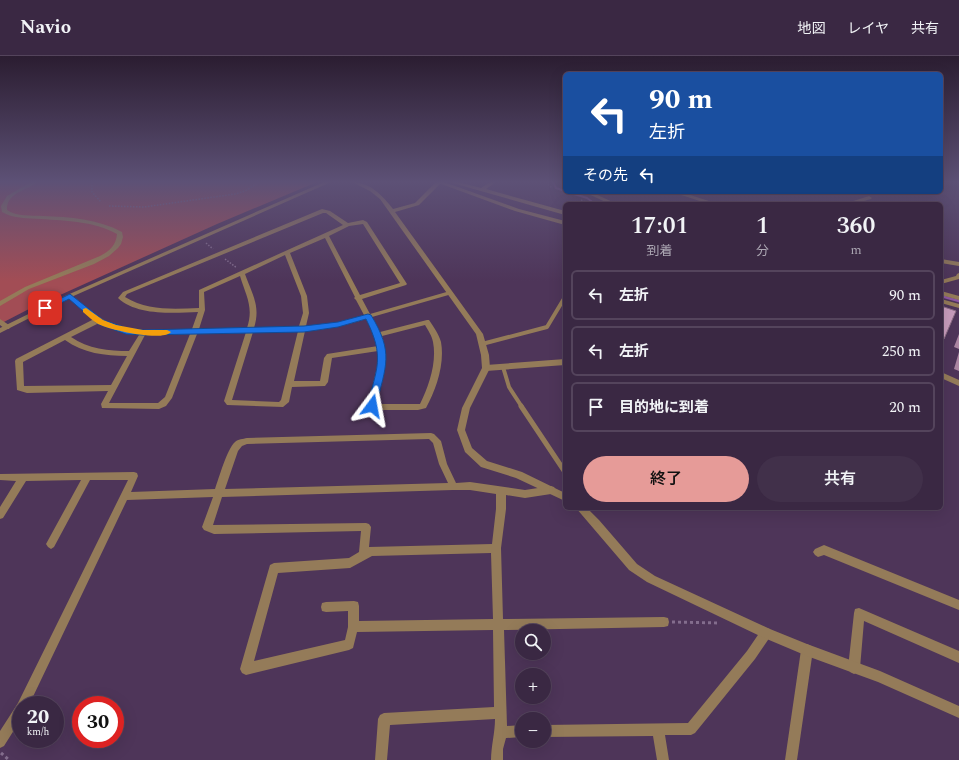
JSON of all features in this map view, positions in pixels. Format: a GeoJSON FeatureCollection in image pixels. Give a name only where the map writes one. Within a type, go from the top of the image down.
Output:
{"type":"FeatureCollection","features":[{"type":"Feature","properties":{"kind":"street"},"geometry":{"type":"LineString","coordinates":[[0,304],[31,286],[106,256],[116,247],[120,238],[120,233],[109,227],[71,220],[12,215]]}},
{"type":"Feature","properties":{"kind":"street"},"geometry":{"type":"LineString","coordinates":[[0,331],[70,296],[254,215]]}},
{"type":"Feature","properties":{"kind":"street"},"geometry":{"type":"LineString","coordinates":[[202,310],[155,311],[130,305],[121,298],[125,293],[313,215]]}},
{"type":"Feature","properties":{"kind":"street"},"geometry":{"type":"LineString","coordinates":[[332,215],[347,225]]}},
{"type":"Feature","properties":{"kind":"street"},"geometry":{"type":"LineString","coordinates":[[396,215],[479,334],[485,354],[486,368],[466,408],[461,430],[468,450],[484,464],[519,475],[563,496]]}},
{"type":"Feature","properties":{"kind":"street"},"geometry":{"type":"LineString","coordinates":[[531,215],[563,223]]}},
{"type":"Feature","properties":{"kind":"street"},"geometry":{"type":"LineString","coordinates":[[143,333],[113,388],[105,406],[159,406],[163,404],[168,398],[202,310],[201,293],[203,289],[242,273],[347,225],[365,223],[404,284],[357,298]]}},
{"type":"Feature","properties":{"kind":"street"},"geometry":{"type":"LineString","coordinates":[[326,235],[357,298],[378,335],[382,348],[382,363],[372,406],[422,406],[436,369],[438,353],[436,340],[427,322],[378,335]]}},
{"type":"Feature","properties":{"kind":"street"},"geometry":{"type":"LineString","coordinates":[[242,273],[254,309],[254,317],[228,401],[230,403],[283,404],[287,398],[306,313],[304,296],[286,252]]}},
{"type":"Feature","properties":{"kind":"street"},"geometry":{"type":"LineString","coordinates":[[943,261],[959,264]]}},
{"type":"Feature","properties":{"kind":"street"},"geometry":{"type":"LineString","coordinates":[[943,281],[959,277],[959,275]]}},
{"type":"Feature","properties":{"kind":"street"},"geometry":{"type":"LineString","coordinates":[[943,292],[959,298]]}},
{"type":"Feature","properties":{"kind":"street"},"geometry":{"type":"LineString","coordinates":[[70,296],[98,320],[114,328],[143,333],[302,329],[338,325],[450,293]]}},
{"type":"Feature","properties":{"kind":"street"},"geometry":{"type":"LineString","coordinates":[[943,302],[959,306]]}},
{"type":"Feature","properties":{"kind":"street"},"geometry":{"type":"LineString","coordinates":[[98,320],[19,361],[20,388],[27,390],[113,388]]}},
{"type":"Feature","properties":{"kind":"street"},"geometry":{"type":"LineString","coordinates":[[0,321],[7,327]]}},
{"type":"Feature","properties":{"kind":"street"},"geometry":{"type":"LineString","coordinates":[[66,337],[95,349],[116,354],[131,354]]}},
{"type":"Feature","properties":{"kind":"street"},"geometry":{"type":"LineString","coordinates":[[290,384],[322,384],[324,382],[328,358],[330,356],[382,348]]}},
{"type":"Feature","properties":{"kind":"street"},"geometry":{"type":"LineString","coordinates":[[486,368],[563,362]]}},
{"type":"Feature","properties":{"kind":"street"},"geometry":{"type":"LineString","coordinates":[[943,377],[959,383]]}},
{"type":"Feature","properties":{"kind":"street"},"geometry":{"type":"LineString","coordinates":[[364,554],[366,527],[214,530],[207,528],[234,449],[239,443],[247,441],[431,436],[437,441],[443,464],[454,487]]}},
{"type":"Feature","properties":{"kind":"street"},"geometry":{"type":"LineString","coordinates":[[51,544],[88,476]]}},
{"type":"Feature","properties":{"kind":"street"},"geometry":{"type":"LineString","coordinates":[[2,477],[134,476],[26,696]]}},
{"type":"Feature","properties":{"kind":"street"},"geometry":{"type":"LineString","coordinates":[[0,515],[24,477]]}},
{"type":"Feature","properties":{"kind":"street"},"geometry":{"type":"LineString","coordinates":[[124,496],[470,486],[525,494],[550,490]]}},
{"type":"Feature","properties":{"kind":"street"},"geometry":{"type":"LineString","coordinates":[[497,760],[497,749],[501,732],[496,548],[501,509],[501,491]]}},
{"type":"Feature","properties":{"kind":"street"},"geometry":{"type":"LineString","coordinates":[[583,510],[633,567],[651,579],[766,633],[880,677],[959,712]]}},
{"type":"Feature","properties":{"kind":"street"},"geometry":{"type":"LineString","coordinates":[[326,607],[354,606],[353,627],[349,644],[246,669],[274,568],[350,563],[371,551],[496,548]]}},
{"type":"Feature","properties":{"kind":"street"},"geometry":{"type":"LineString","coordinates":[[818,552],[824,550],[959,605]]}},
{"type":"Feature","properties":{"kind":"street"},"geometry":{"type":"LineString","coordinates":[[854,668],[859,613],[959,657]]}},
{"type":"Feature","properties":{"kind":"street"},"geometry":{"type":"LineString","coordinates":[[353,627],[664,622]]}},
{"type":"Feature","properties":{"kind":"street"},"geometry":{"type":"LineString","coordinates":[[551,731],[691,729],[751,655],[766,633]]}},
{"type":"Feature","properties":{"kind":"street"},"geometry":{"type":"LineString","coordinates":[[791,760],[807,650]]}},
{"type":"Feature","properties":{"kind":"street"},"geometry":{"type":"LineString","coordinates":[[381,760],[384,719],[500,713]]}},
{"type":"Feature","properties":{"kind":"street"},"geometry":{"type":"LineString","coordinates":[[0,742],[12,723]]}},
{"type":"Feature","properties":{"kind":"street"},"geometry":{"type":"LineString","coordinates":[[658,730],[663,760]]}},
{"type":"Feature","properties":{"kind":"street"},"geometry":{"type":"LineString","coordinates":[[501,732],[515,731]]}},
{"type":"Feature","properties":{"kind":"lane"},"geometry":{"type":"LineString","coordinates":[[482,344],[547,327],[563,300]]}},
{"type":"Feature","properties":{"kind":"lane"},"geometry":{"type":"LineString","coordinates":[[503,367],[509,387],[563,469]]}},
{"type":"Feature","properties":{"kind":"lane"},"geometry":{"type":"LineString","coordinates":[[588,510],[592,519]]}},
{"type":"Feature","properties":{"kind":"path"},"geometry":{"type":"LineString","coordinates":[[664,622],[728,624],[735,618]]}},
{"type":"Feature","properties":{"kind":"path"},"geometry":{"type":"LineString","coordinates":[[0,752],[9,760]]}},
{"type":"Feature","properties":{"kind":"shaded area"},"geometry":{"type":"Polygon","coordinates":[[[0,215],[239,215],[27,310],[0,324],[0,215]]]}},
{"type":"Feature","properties":{"kind":"building"},"geometry":{"type":"Polygon","coordinates":[[[943,307],[956,311],[944,339],[943,338],[943,307]]]}},
{"type":"Feature","properties":{"kind":"waterway"},"geometry":{"type":"LineString","coordinates":[[943,297],[959,301]]}},
{"type":"Feature","properties":{"kind":"slow traffic"},"geometry":{"type":"LineString","coordinates":[[86,311],[100,322],[114,328],[143,333],[167,332]]}},
{"type":"Feature","properties":{"kind":"route"},"geometry":{"type":"LineString","coordinates":[[45,308],[70,296],[100,322],[114,328],[143,333],[322,328],[368,316],[378,335],[382,348],[382,363],[372,406]]}}]}
